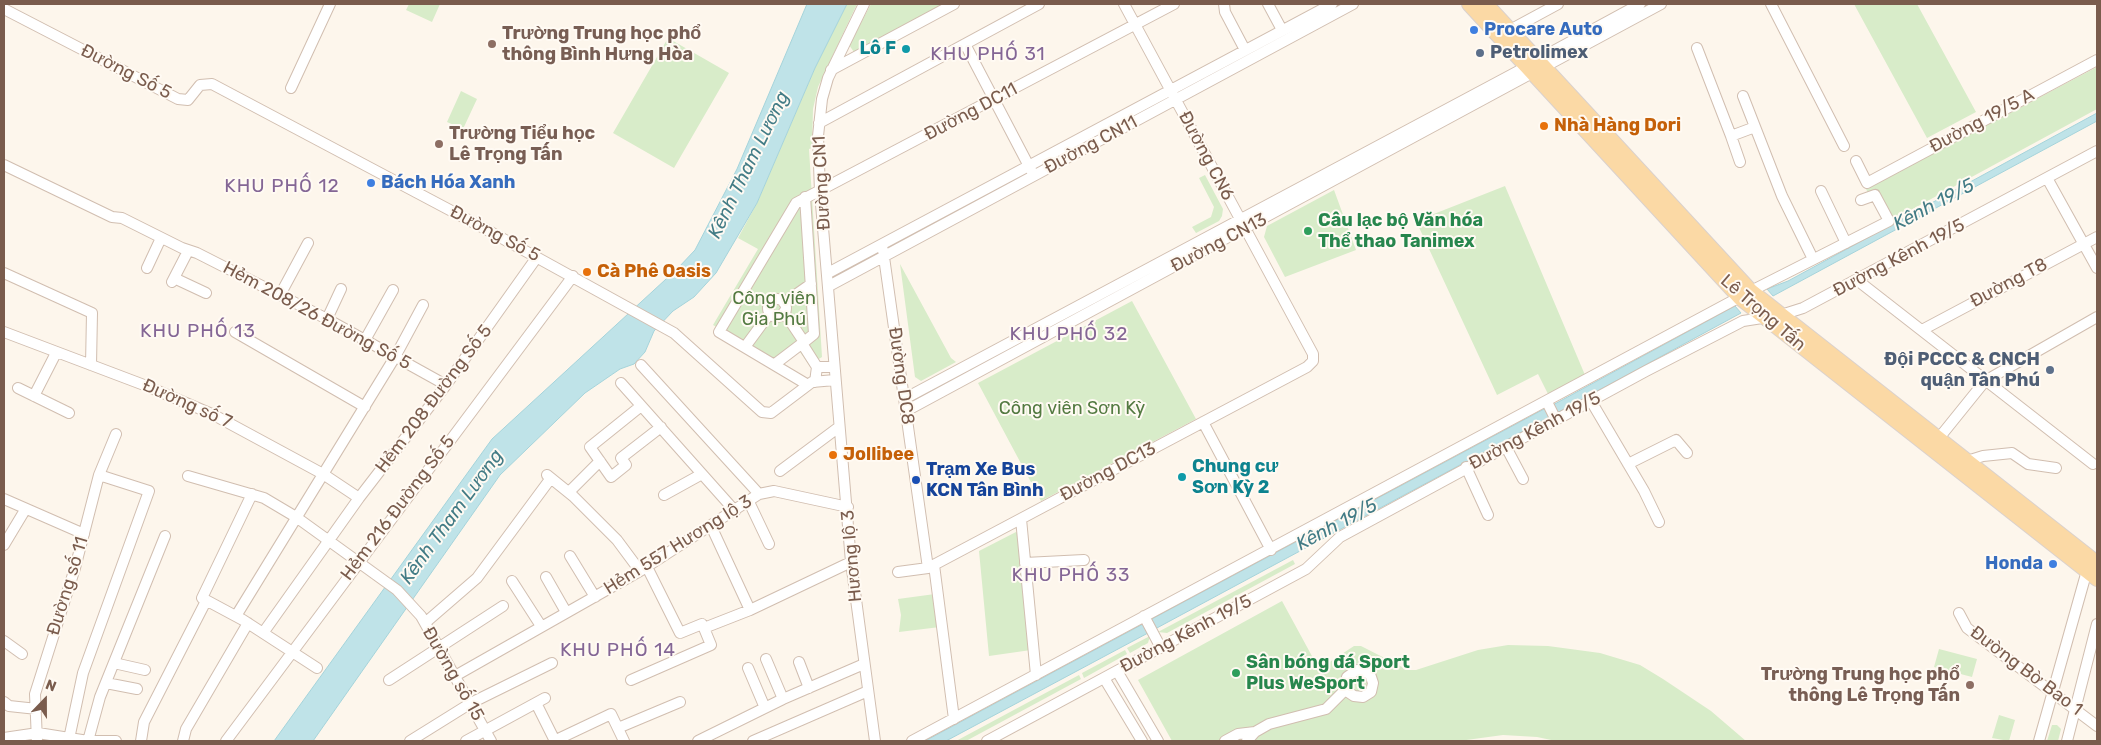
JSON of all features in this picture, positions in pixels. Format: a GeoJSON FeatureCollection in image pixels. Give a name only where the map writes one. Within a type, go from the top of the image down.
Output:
{"type":"FeatureCollection","features":[{"type":"Feature","properties":{"kind":"main road","name":"Lê Trọng Tấn"},"geometry":{"type":"LineString","coordinates":[[1469,4],[1535,67],[1746,295],[1765,318],[1935,443],[2094,564]]}},
{"type":"Feature","properties":{"kind":"main road","name":"Lê Trọng Tấn"},"geometry":{"type":"LineString","coordinates":[[1486,4],[1510,30],[1535,67]]}},
{"type":"Feature","properties":{"kind":"main road","name":"Lê Trọng Tấn"},"geometry":{"type":"LineString","coordinates":[[1746,295],[1781,315],[1935,443],[1967,460],[2094,564],[2097,579]]}},
{"type":"Feature","properties":{"kind":"street"},"geometry":{"type":"LineString","coordinates":[[291,88],[330,4]]}},
{"type":"Feature","properties":{"kind":"street","name":"Đường CN1"},"geometry":{"type":"LineString","coordinates":[[835,372],[820,192],[819,123],[822,99],[831,70],[864,4]]}},
{"type":"Feature","properties":{"kind":"street"},"geometry":{"type":"LineString","coordinates":[[819,123],[1039,4]]}},
{"type":"Feature","properties":{"kind":"street","name":"Đường CN6"},"geometry":{"type":"LineString","coordinates":[[1124,4],[1313,354],[1313,361]]}},
{"type":"Feature","properties":{"kind":"street","name":"Đường DC11"},"geometry":{"type":"LineString","coordinates":[[805,197],[820,192],[1174,4]]}},
{"type":"Feature","properties":{"kind":"street"},"geometry":{"type":"LineString","coordinates":[[1224,4],[1225,12],[1245,50]]}},
{"type":"Feature","properties":{"kind":"street"},"geometry":{"type":"LineString","coordinates":[[1268,4],[1282,30]]}},
{"type":"Feature","properties":{"kind":"street","name":"Đường CN11"},"geometry":{"type":"LineString","coordinates":[[829,286],[1170,90],[1332,4]]}},
{"type":"Feature","properties":{"kind":"street","name":"Đường CN11"},"geometry":{"type":"LineString","coordinates":[[828,273],[882,244],[1176,100],[1353,4]]}},
{"type":"Feature","properties":{"kind":"street"},"geometry":{"type":"LineString","coordinates":[[1510,30],[1558,4]]}},
{"type":"Feature","properties":{"kind":"street","name":"Đường CN13"},"geometry":{"type":"LineString","coordinates":[[1535,67],[1640,4]]}},
{"type":"Feature","properties":{"kind":"street","name":"Đường CN13"},"geometry":{"type":"LineString","coordinates":[[906,411],[1243,224],[1535,67],[1661,4]]}},
{"type":"Feature","properties":{"kind":"street"},"geometry":{"type":"LineString","coordinates":[[1771,4],[1844,146]]}},
{"type":"Feature","properties":{"kind":"street"},"geometry":{"type":"LineString","coordinates":[[831,70],[950,5]]}},
{"type":"Feature","properties":{"kind":"street","name":"Đường Số 5"},"geometry":{"type":"LineString","coordinates":[[4,9],[178,99],[188,100],[200,85],[212,84],[573,276],[674,333],[762,412],[771,413],[812,383]]}},
{"type":"Feature","properties":{"kind":"street"},"geometry":{"type":"LineString","coordinates":[[965,44],[1032,170]]}},
{"type":"Feature","properties":{"kind":"street"},"geometry":{"type":"LineString","coordinates":[[1697,48],[1740,162]]}},
{"type":"Feature","properties":{"kind":"street","name":"Đường 19/5 A"},"geometry":{"type":"LineString","coordinates":[[1856,161],[1867,183],[2097,60]]}},
{"type":"Feature","properties":{"kind":"street"},"geometry":{"type":"LineString","coordinates":[[1743,96],[1782,196],[1813,259]]}},
{"type":"Feature","properties":{"kind":"street"},"geometry":{"type":"LineString","coordinates":[[1731,136],[1755,127]]}},
{"type":"Feature","properties":{"kind":"street","name":"Đường Kênh 19/5"},"geometry":{"type":"LineString","coordinates":[[988,741],[1306,569],[1340,537],[1506,447],[1551,411],[1591,401],[1743,321],[1781,315],[1802,308],[2097,151]]}},
{"type":"Feature","properties":{"kind":"street","name":"Hẻm 208/26 Đường Số 5"},"geometry":{"type":"LineString","coordinates":[[4,165],[112,217],[122,218],[188,251],[198,252],[327,319],[446,385]]}},
{"type":"Feature","properties":{"kind":"street"},"geometry":{"type":"LineString","coordinates":[[2047,178],[2097,268]]}},
{"type":"Feature","properties":{"kind":"street"},"geometry":{"type":"LineString","coordinates":[[1821,191],[1846,243]]}},
{"type":"Feature","properties":{"kind":"street","name":"Đường Kênh 19/5"},"geometry":{"type":"LineString","coordinates":[[912,741],[1036,675],[1148,623],[1271,550],[1551,411],[1746,295],[1888,220],[1875,195],[1861,200]]}},
{"type":"Feature","properties":{"kind":"street"},"geometry":{"type":"LineString","coordinates":[[776,364],[814,334],[805,197]]}},
{"type":"Feature","properties":{"kind":"street"},"geometry":{"type":"LineString","coordinates":[[805,197],[792,208],[718,332],[812,383]]}},
{"type":"Feature","properties":{"kind":"street","name":"Đường CN13"},"geometry":{"type":"LineString","coordinates":[[904,400],[1243,224]]}},
{"type":"Feature","properties":{"kind":"street","name":"Đường T8"},"geometry":{"type":"LineString","coordinates":[[1922,330],[2097,236]]}},
{"type":"Feature","properties":{"kind":"street"},"geometry":{"type":"LineString","coordinates":[[147,268],[161,238]]}},
{"type":"Feature","properties":{"kind":"street"},"geometry":{"type":"LineString","coordinates":[[280,295],[308,242]]}},
{"type":"Feature","properties":{"kind":"street","name":"Đường DC8"},"geometry":{"type":"LineString","coordinates":[[882,244],[904,400],[954,719]]}},
{"type":"Feature","properties":{"kind":"street"},"geometry":{"type":"LineString","coordinates":[[188,251],[173,280],[206,293]]}},
{"type":"Feature","properties":{"kind":"street","name":"Hẻm 208 Đường Số 5"},"geometry":{"type":"LineString","coordinates":[[264,633],[359,498],[446,385],[537,257]]}},
{"type":"Feature","properties":{"kind":"street"},"geometry":{"type":"LineString","coordinates":[[4,273],[92,313],[91,365]]}},
{"type":"Feature","properties":{"kind":"street","name":"Hẻm 216 Đường Số 5"},"geometry":{"type":"LineString","coordinates":[[226,741],[573,276]]}},
{"type":"Feature","properties":{"kind":"street"},"geometry":{"type":"LineString","coordinates":[[1857,280],[2093,464]]}},
{"type":"Feature","properties":{"kind":"street"},"geometry":{"type":"LineString","coordinates":[[745,347],[779,311],[811,284]]}},
{"type":"Feature","properties":{"kind":"street"},"geometry":{"type":"LineString","coordinates":[[327,319],[342,290]]}},
{"type":"Feature","properties":{"kind":"street"},"geometry":{"type":"LineString","coordinates":[[364,340],[393,290]]}},
{"type":"Feature","properties":{"kind":"street"},"geometry":{"type":"LineString","coordinates":[[236,616],[395,357],[423,305]]}},
{"type":"Feature","properties":{"kind":"street"},"geometry":{"type":"LineString","coordinates":[[779,311],[817,367],[835,372]]}},
{"type":"Feature","properties":{"kind":"street"},"geometry":{"type":"LineString","coordinates":[[1935,443],[1985,380],[2097,317]]}},
{"type":"Feature","properties":{"kind":"street","name":"Đường số 7"},"geometry":{"type":"LineString","coordinates":[[4,332],[212,414],[324,474],[359,498]]}},
{"type":"Feature","properties":{"kind":"street"},"geometry":{"type":"LineString","coordinates":[[235,332],[364,407]]}},
{"type":"Feature","properties":{"kind":"street"},"geometry":{"type":"LineString","coordinates":[[34,396],[56,353]]}},
{"type":"Feature","properties":{"kind":"street","name":"Đường DC13"},"geometry":{"type":"LineString","coordinates":[[898,572],[931,566],[1307,367],[1313,361]]}},
{"type":"Feature","properties":{"kind":"street"},"geometry":{"type":"LineString","coordinates":[[641,365],[759,494]]}},
{"type":"Feature","properties":{"kind":"street"},"geometry":{"type":"LineString","coordinates":[[812,383],[817,367]]}},
{"type":"Feature","properties":{"kind":"street"},"geometry":{"type":"LineString","coordinates":[[812,383],[835,372]]}},
{"type":"Feature","properties":{"kind":"street","name":"Hương lộ 3"},"geometry":{"type":"LineString","coordinates":[[835,372],[848,507],[851,562],[875,741]]}},
{"type":"Feature","properties":{"kind":"street"},"geometry":{"type":"LineString","coordinates":[[621,383],[735,511]]}},
{"type":"Feature","properties":{"kind":"street"},"geometry":{"type":"LineString","coordinates":[[18,388],[69,414]]}},
{"type":"Feature","properties":{"kind":"street"},"geometry":{"type":"LineString","coordinates":[[1591,401],[1659,522]]}},
{"type":"Feature","properties":{"kind":"street"},"geometry":{"type":"LineString","coordinates":[[641,406],[590,447],[611,477],[626,465],[621,458],[661,427]]}},
{"type":"Feature","properties":{"kind":"street"},"geometry":{"type":"LineString","coordinates":[[1203,422],[1271,550]]}},
{"type":"Feature","properties":{"kind":"street"},"geometry":{"type":"LineString","coordinates":[[780,472],[839,428]]}},
{"type":"Feature","properties":{"kind":"street","name":"Đường số 11"},"geometry":{"type":"LineString","coordinates":[[38,737],[35,694],[84,534],[98,475],[116,434]]}},
{"type":"Feature","properties":{"kind":"street"},"geometry":{"type":"LineString","coordinates":[[1628,464],[1676,440],[1687,453]]}},
{"type":"Feature","properties":{"kind":"street"},"geometry":{"type":"LineString","coordinates":[[1506,447],[1523,479]]}},
{"type":"Feature","properties":{"kind":"street"},"geometry":{"type":"LineString","coordinates":[[1967,460],[2012,453],[2028,464],[2056,468]]}},
{"type":"Feature","properties":{"kind":"street"},"geometry":{"type":"LineString","coordinates":[[569,492],[600,461]]}},
{"type":"Feature","properties":{"kind":"street"},"geometry":{"type":"LineString","coordinates":[[1466,467],[1488,515]]}},
{"type":"Feature","properties":{"kind":"street"},"geometry":{"type":"LineString","coordinates":[[664,495],[702,474]]}},
{"type":"Feature","properties":{"kind":"street"},"geometry":{"type":"LineString","coordinates":[[69,739],[83,673],[149,490],[98,475]]}},
{"type":"Feature","properties":{"kind":"street","name":"Đường số 15"},"geometry":{"type":"LineString","coordinates":[[188,476],[264,498],[296,517],[397,590],[425,623],[491,741]]}},
{"type":"Feature","properties":{"kind":"street"},"geometry":{"type":"LineString","coordinates":[[425,623],[477,578],[549,476],[569,492],[643,569],[680,633],[702,624],[711,645],[631,680]]}},
{"type":"Feature","properties":{"kind":"street","name":"Hẻm 557 Hương lộ 3"},"geometry":{"type":"LineString","coordinates":[[455,676],[643,569],[759,494],[774,491],[848,507]]}},
{"type":"Feature","properties":{"kind":"street"},"geometry":{"type":"LineString","coordinates":[[141,741],[144,722],[204,599],[252,494]]}},
{"type":"Feature","properties":{"kind":"street"},"geometry":{"type":"LineString","coordinates":[[4,499],[25,510],[84,534]]}},
{"type":"Feature","properties":{"kind":"street"},"geometry":{"type":"LineString","coordinates":[[748,502],[769,544]]}},
{"type":"Feature","properties":{"kind":"street"},"geometry":{"type":"LineString","coordinates":[[4,546],[25,510]]}},
{"type":"Feature","properties":{"kind":"street"},"geometry":{"type":"LineString","coordinates":[[1020,519],[1036,675]]}},
{"type":"Feature","properties":{"kind":"street"},"geometry":{"type":"LineString","coordinates":[[711,526],[750,610]]}},
{"type":"Feature","properties":{"kind":"street"},"geometry":{"type":"LineString","coordinates":[[88,741],[94,716],[106,683],[164,536]]}},
{"type":"Feature","properties":{"kind":"street"},"geometry":{"type":"LineString","coordinates":[[570,556],[595,597]]}},
{"type":"Feature","properties":{"kind":"street"},"geometry":{"type":"LineString","coordinates":[[1025,563],[1084,560]]}},
{"type":"Feature","properties":{"kind":"street"},"geometry":{"type":"LineString","coordinates":[[704,628],[750,610],[851,562]]}},
{"type":"Feature","properties":{"kind":"street"},"geometry":{"type":"LineString","coordinates":[[2039,741],[2094,564]]}},
{"type":"Feature","properties":{"kind":"street"},"geometry":{"type":"LineString","coordinates":[[546,577],[566,612]]}},
{"type":"Feature","properties":{"kind":"street"},"geometry":{"type":"LineString","coordinates":[[512,581],[541,626]]}},
{"type":"Feature","properties":{"kind":"street"},"geometry":{"type":"LineString","coordinates":[[204,599],[248,623],[317,668]]}},
{"type":"Feature","properties":{"kind":"street"},"geometry":{"type":"LineString","coordinates":[[389,680],[503,606]]}},
{"type":"Feature","properties":{"kind":"street","name":"Đường Bờ Bao 1"},"geometry":{"type":"LineString","coordinates":[[1959,613],[1967,628],[2097,726]]}},
{"type":"Feature","properties":{"kind":"street"},"geometry":{"type":"LineString","coordinates":[[183,741],[186,729],[248,623]]}},
{"type":"Feature","properties":{"kind":"street"},"geometry":{"type":"LineString","coordinates":[[1148,623],[1160,648]]}},
{"type":"Feature","properties":{"kind":"street"},"geometry":{"type":"LineString","coordinates":[[2067,741],[2097,624]]}},
{"type":"Feature","properties":{"kind":"street"},"geometry":{"type":"LineString","coordinates":[[4,641],[22,654]]}},
{"type":"Feature","properties":{"kind":"street"},"geometry":{"type":"LineString","coordinates":[[766,659],[783,699]]}},
{"type":"Feature","properties":{"kind":"street"},"geometry":{"type":"LineString","coordinates":[[799,662],[809,688]]}},
{"type":"Feature","properties":{"kind":"street"},"geometry":{"type":"LineString","coordinates":[[114,663],[145,670]]}},
{"type":"Feature","properties":{"kind":"street"},"geometry":{"type":"LineString","coordinates":[[410,741],[471,703],[552,663]]}},
{"type":"Feature","properties":{"kind":"street"},"geometry":{"type":"LineString","coordinates":[[698,741],[783,699],[864,664]]}},
{"type":"Feature","properties":{"kind":"street"},"geometry":{"type":"LineString","coordinates":[[748,668],[765,708]]}},
{"type":"Feature","properties":{"kind":"street"},"geometry":{"type":"LineString","coordinates":[[1117,671],[1158,741]]}},
{"type":"Feature","properties":{"kind":"street"},"geometry":{"type":"LineString","coordinates":[[1104,678],[1142,741]]}},
{"type":"Feature","properties":{"kind":"street"},"geometry":{"type":"LineString","coordinates":[[106,683],[137,690]]}},
{"type":"Feature","properties":{"kind":"street"},"geometry":{"type":"LineString","coordinates":[[1225,741],[1238,734],[1255,732],[1282,719],[1326,709],[1345,690]]}},
{"type":"Feature","properties":{"kind":"street"},"geometry":{"type":"LineString","coordinates":[[753,741],[868,691]]}},
{"type":"Feature","properties":{"kind":"street"},"geometry":{"type":"LineString","coordinates":[[466,741],[541,701],[555,741],[612,714],[624,741]]}},
{"type":"Feature","properties":{"kind":"street"},"geometry":{"type":"LineString","coordinates":[[4,702],[9,706],[37,709]]}},
{"type":"Feature","properties":{"kind":"street"},"geometry":{"type":"LineString","coordinates":[[618,728],[680,702]]}},
{"type":"Feature","properties":{"kind":"street"},"geometry":{"type":"LineString","coordinates":[[1247,741],[1255,732]]}},
{"type":"Feature","properties":{"kind":"street"},"geometry":{"type":"LineString","coordinates":[[4,738],[38,737],[116,741]]}},
{"type":"Feature","properties":{"kind":"green space"},"geometry":{"type":"Polygon","coordinates":[[[409,4],[440,4],[432,22],[406,10],[409,4]]]}},
{"type":"Feature","properties":{"kind":"green space","name":"Công viên Gia Phú"},"geometry":{"type":"Polygon","coordinates":[[[847,4],[857,4],[818,87],[813,109],[812,148],[809,149],[822,357],[809,365],[798,349],[776,361],[713,325],[758,249],[738,238],[757,203],[815,68],[847,4]]]}},
{"type":"Feature","properties":{"kind":"green space"},"geometry":{"type":"Polygon","coordinates":[[[871,4],[941,5],[854,52],[849,45],[871,4]]]}},
{"type":"Feature","properties":{"kind":"green space"},"geometry":{"type":"Polygon","coordinates":[[[1854,4],[1917,4],[1976,112],[1927,138],[1854,4]]]}},
{"type":"Feature","properties":{"kind":"green space"},"geometry":{"type":"Polygon","coordinates":[[[668,38],[729,73],[674,168],[613,133],[668,38]]]}},
{"type":"Feature","properties":{"kind":"green space"},"geometry":{"type":"Polygon","coordinates":[[[2097,67],[2097,109],[1885,224],[1866,189],[2097,67]]]}},
{"type":"Feature","properties":{"kind":"green space"},"geometry":{"type":"Polygon","coordinates":[[[461,91],[477,99],[463,129],[447,122],[461,91]]]}},
{"type":"Feature","properties":{"kind":"green space"},"geometry":{"type":"Polygon","coordinates":[[[1205,175],[1223,209],[1222,216],[1219,221],[1196,233],[1192,227],[1211,217],[1214,207],[1199,178],[1205,175]]]}},
{"type":"Feature","properties":{"kind":"green space"},"geometry":{"type":"Polygon","coordinates":[[[1505,186],[1585,375],[1548,394],[1538,374],[1497,395],[1416,221],[1505,186]]]}},
{"type":"Feature","properties":{"kind":"green space","name":"Câu lạc bộ Văn hóa Thể thao Tanimex"},"geometry":{"type":"Polygon","coordinates":[[[1334,190],[1356,250],[1285,277],[1264,237],[1267,226],[1334,190]]]}},
{"type":"Feature","properties":{"kind":"green space"},"geometry":{"type":"Polygon","coordinates":[[[900,264],[951,358],[956,362],[921,381],[915,377],[900,264]]]}},
{"type":"Feature","properties":{"kind":"green space","name":"Công viên Sơn Kỳ"},"geometry":{"type":"Polygon","coordinates":[[[1132,301],[1196,419],[1041,501],[978,383],[1132,301]]]}},
{"type":"Feature","properties":{"kind":"green space"},"geometry":{"type":"Polygon","coordinates":[[[1016,532],[1019,534],[1031,650],[989,656],[979,551],[1016,532]]]}},
{"type":"Feature","properties":{"kind":"green space"},"geometry":{"type":"Polygon","coordinates":[[[1293,560],[1295,564],[1167,633],[1158,632],[1293,560]]]}},
{"type":"Feature","properties":{"kind":"green space"},"geometry":{"type":"Polygon","coordinates":[[[935,594],[940,627],[899,632],[901,615],[898,599],[935,594]]]}},
{"type":"Feature","properties":{"kind":"green space"},"geometry":{"type":"Polygon","coordinates":[[[1282,601],[1319,669],[1354,646],[1361,646],[1408,670],[1416,670],[1478,650],[1508,645],[1548,646],[1600,653],[1640,665],[1711,711],[1746,741],[1556,741],[1537,737],[1503,735],[1459,741],[1172,741],[1138,680],[1282,601]]]}},
{"type":"Feature","properties":{"kind":"green space"},"geometry":{"type":"Polygon","coordinates":[[[1150,636],[1148,643],[1130,653],[1127,648],[1150,636]]]}},
{"type":"Feature","properties":{"kind":"green space"},"geometry":{"type":"Polygon","coordinates":[[[1939,649],[1977,659],[1972,677],[1934,667],[1939,649]]]}},
{"type":"Feature","properties":{"kind":"green space"},"geometry":{"type":"Polygon","coordinates":[[[1125,650],[1127,654],[1084,678],[1082,673],[1125,650]]]}},
{"type":"Feature","properties":{"kind":"green space"},"geometry":{"type":"Polygon","coordinates":[[[1079,675],[1081,679],[966,741],[956,741],[1079,675]]]}},
{"type":"Feature","properties":{"kind":"green space"},"geometry":{"type":"Polygon","coordinates":[[[1999,715],[2015,720],[2009,741],[1992,738],[1999,715]]]}},
{"type":"Feature","properties":{"kind":"green space"},"geometry":{"type":"Polygon","coordinates":[[[2052,725],[2057,725],[2061,729],[2058,741],[2047,741],[2052,725]]]}},
{"type":"Feature","properties":{"kind":"water","name":"Kênh Tham Lương"},"geometry":{"type":"Polygon","coordinates":[[[807,4],[847,4],[815,68],[757,203],[716,273],[694,297],[673,311],[654,331],[645,352],[634,364],[620,369],[585,393],[500,475],[313,741],[274,741],[492,439],[678,268],[695,250],[737,169],[807,4]]]}},
{"type":"Feature","properties":{"kind":"water","name":"Kênh 19/5"},"geometry":{"type":"Polygon","coordinates":[[[2097,113],[2097,121],[1773,296],[1767,289],[1788,281],[2097,113]]]}},
{"type":"Feature","properties":{"kind":"water"},"geometry":{"type":"Polygon","coordinates":[[[1735,306],[1741,313],[1555,414],[1551,406],[1735,306]]]}},
{"type":"Feature","properties":{"kind":"water","name":"Kênh 19/5"},"geometry":{"type":"Polygon","coordinates":[[[1546,408],[1551,416],[1155,629],[1150,620],[1546,408]]]}},
{"type":"Feature","properties":{"kind":"water"},"geometry":{"type":"Polygon","coordinates":[[[1143,624],[1148,633],[946,741],[925,741],[1143,624]]]}},
{"type":"Feature","properties":{"kind":"place","name":"Procare Auto"},"geometry":{"type":"Point","coordinates":[1474,30]}},
{"type":"Feature","properties":{"kind":"place","name":"Trường Trung học phổ thông Bình Hưng Hòa"},"geometry":{"type":"Point","coordinates":[492,44]}},
{"type":"Feature","properties":{"kind":"place","name":"Lô F"},"geometry":{"type":"Point","coordinates":[906,49]}},
{"type":"Feature","properties":{"kind":"place","name":"Petrolimex"},"geometry":{"type":"Point","coordinates":[1480,53]}},
{"type":"Feature","properties":{"kind":"place","name":"Nhà Hàng Dori"},"geometry":{"type":"Point","coordinates":[1544,126]}},
{"type":"Feature","properties":{"kind":"place","name":"Trường Tiểu học Lê Trọng Tấn"},"geometry":{"type":"Point","coordinates":[439,144]}},
{"type":"Feature","properties":{"kind":"place","name":"Bách Hóa Xanh"},"geometry":{"type":"Point","coordinates":[371,183]}},
{"type":"Feature","properties":{"kind":"place","name":"Câu lạc bộ Văn hóa Thể thao Tanimex"},"geometry":{"type":"Point","coordinates":[1308,231]}},
{"type":"Feature","properties":{"kind":"place","name":"Cà Phê Oasis"},"geometry":{"type":"Point","coordinates":[587,272]}},
{"type":"Feature","properties":{"kind":"place","name":"Đội PCCC & CNCH quận Tân Phú"},"geometry":{"type":"Point","coordinates":[2050,370]}},
{"type":"Feature","properties":{"kind":"place","name":"Jollibee"},"geometry":{"type":"Point","coordinates":[833,455]}},
{"type":"Feature","properties":{"kind":"place","name":"Chung cư Sơn Kỳ 2"},"geometry":{"type":"Point","coordinates":[1182,477]}},
{"type":"Feature","properties":{"kind":"place","name":"Trạm Xe Bus KCN Tân Bình"},"geometry":{"type":"Point","coordinates":[916,480]}},
{"type":"Feature","properties":{"kind":"place","name":"Honda"},"geometry":{"type":"Point","coordinates":[2053,564]}},
{"type":"Feature","properties":{"kind":"place","name":"Sân bóng đá Sport Plus WeSport"},"geometry":{"type":"Point","coordinates":[1236,673]}},
{"type":"Feature","properties":{"kind":"place","name":"Trường Trung học phổ thông Lê Trọng Tấn"},"geometry":{"type":"Point","coordinates":[1970,685]}},
{"type":"Feature","properties":{"kind":"district","name":"KHU PHỐ 31"},"geometry":{"type":"Point","coordinates":[988,55]}},
{"type":"Feature","properties":{"kind":"district","name":"KHU PHỐ 12"},"geometry":{"type":"Point","coordinates":[282,187]}},
{"type":"Feature","properties":{"kind":"district","name":"KHU PHỐ 13"},"geometry":{"type":"Point","coordinates":[198,332]}},
{"type":"Feature","properties":{"kind":"district","name":"KHU PHỐ 32"},"geometry":{"type":"Point","coordinates":[1069,335]}},
{"type":"Feature","properties":{"kind":"district","name":"KHU PHỐ 33"},"geometry":{"type":"Point","coordinates":[1071,576]}},
{"type":"Feature","properties":{"kind":"district","name":"KHU PHỐ 14"},"geometry":{"type":"Point","coordinates":[618,651]}}]}
